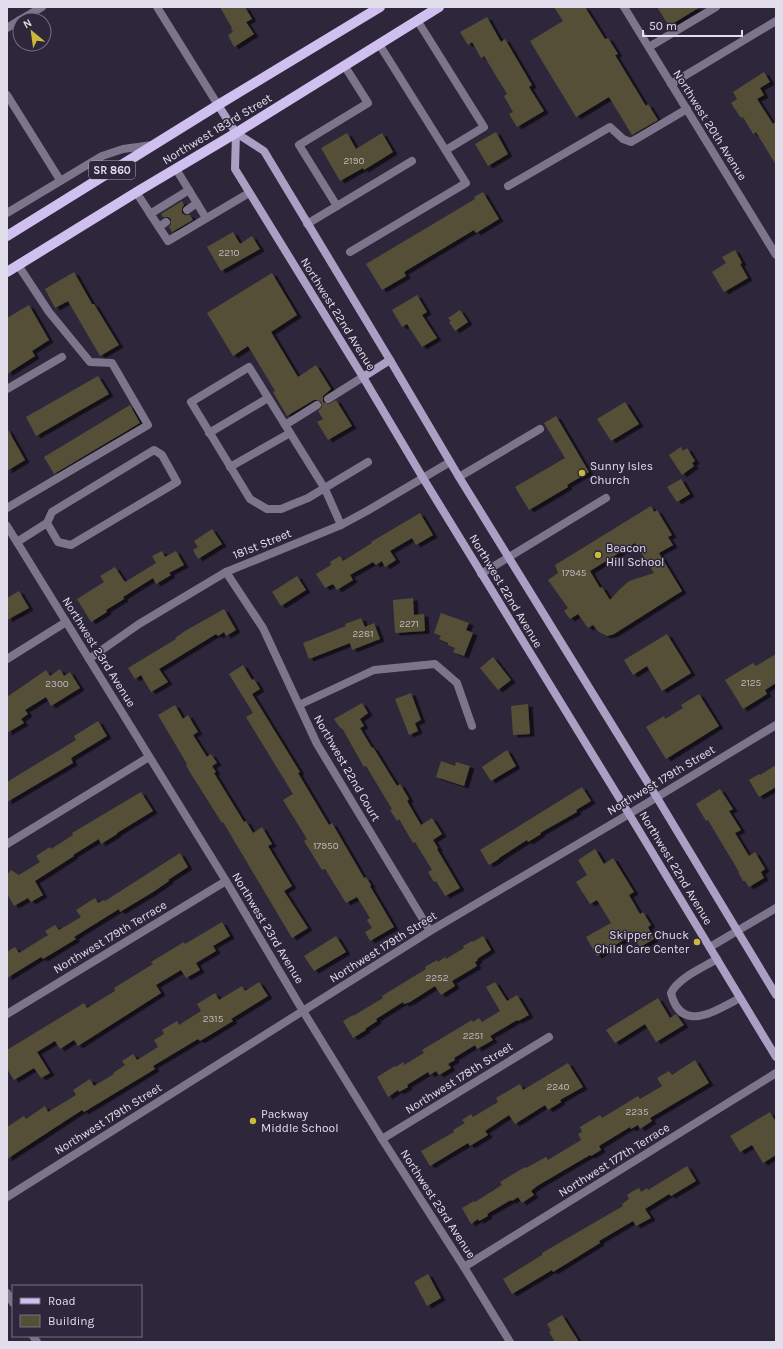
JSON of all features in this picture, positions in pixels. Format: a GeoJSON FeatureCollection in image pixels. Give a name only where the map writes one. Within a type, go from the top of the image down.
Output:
{"type":"FeatureCollection","features":[{"type":"Feature","properties":{"kind":"main road","name":"Northwest 183rd Street"},"geometry":{"type":"LineString","coordinates":[[7,236],[153,144],[380,7]]}},
{"type":"Feature","properties":{"kind":"main road","name":"Northwest 183rd Street"},"geometry":{"type":"LineString","coordinates":[[7,272],[136,192],[236,133],[439,7]]}},
{"type":"Feature","properties":{"kind":"main road","name":"Northwest 22nd Avenue"},"geometry":{"type":"LineString","coordinates":[[218,105],[236,133],[264,151],[508,558],[656,796],[776,995]]}},
{"type":"Feature","properties":{"kind":"main road","name":"Northwest 22nd Avenue"},"geometry":{"type":"LineString","coordinates":[[236,133],[235,170],[363,377],[481,574],[776,1056]]}},
{"type":"Feature","properties":{"kind":"main road"},"geometry":{"type":"LineString","coordinates":[[363,377],[390,360]]}},
{"type":"Feature","properties":{"kind":"street","name":"Northwest 22nd Avenue"},"geometry":{"type":"LineString","coordinates":[[158,7],[218,105]]}},
{"type":"Feature","properties":{"kind":"street","name":"Northwest 20th Avenue"},"geometry":{"type":"LineString","coordinates":[[624,7],[776,255]]}},
{"type":"Feature","properties":{"kind":"street"},"geometry":{"type":"LineString","coordinates":[[649,47],[716,7]]}},
{"type":"Feature","properties":{"kind":"street"},"geometry":{"type":"LineString","coordinates":[[417,20],[484,126],[446,150]]}},
{"type":"Feature","properties":{"kind":"street"},"geometry":{"type":"LineString","coordinates":[[672,84],[776,21]]}},
{"type":"Feature","properties":{"kind":"street"},"geometry":{"type":"LineString","coordinates":[[350,252],[466,182],[379,44]]}},
{"type":"Feature","properties":{"kind":"street"},"geometry":{"type":"LineString","coordinates":[[337,206],[299,145],[368,103],[344,66]]}},
{"type":"Feature","properties":{"kind":"street"},"geometry":{"type":"LineString","coordinates":[[7,95],[60,180]]}},
{"type":"Feature","properties":{"kind":"street"},"geometry":{"type":"LineString","coordinates":[[508,186],[610,127],[622,139],[630,142],[687,109]]}},
{"type":"Feature","properties":{"kind":"street"},"geometry":{"type":"LineString","coordinates":[[7,212],[102,156],[123,149],[153,144]]}},
{"type":"Feature","properties":{"kind":"street"},"geometry":{"type":"LineString","coordinates":[[307,224],[412,161]]}},
{"type":"Feature","properties":{"kind":"street"},"geometry":{"type":"LineString","coordinates":[[176,169],[206,218]]}},
{"type":"Feature","properties":{"kind":"street"},"geometry":{"type":"LineString","coordinates":[[150,214],[189,190]]}},
{"type":"Feature","properties":{"kind":"street"},"geometry":{"type":"LineString","coordinates":[[136,192],[168,241],[249,192]]}},
{"type":"Feature","properties":{"kind":"street"},"geometry":{"type":"LineString","coordinates":[[187,210],[197,203]]}},
{"type":"Feature","properties":{"kind":"street"},"geometry":{"type":"LineString","coordinates":[[158,226],[166,222]]}},
{"type":"Feature","properties":{"kind":"street"},"geometry":{"type":"LineString","coordinates":[[7,508],[148,424],[112,363],[90,362],[49,312],[18,265]]}},
{"type":"Feature","properties":{"kind":"street"},"geometry":{"type":"LineString","coordinates":[[7,389],[62,357]]}},
{"type":"Feature","properties":{"kind":"street"},"geometry":{"type":"LineString","coordinates":[[341,525],[324,489],[249,368],[191,402],[250,499],[267,509],[281,509],[308,498],[324,489],[368,462]]}},
{"type":"Feature","properties":{"kind":"street"},"geometry":{"type":"LineString","coordinates":[[328,399],[363,377]]}},
{"type":"Feature","properties":{"kind":"street"},"geometry":{"type":"LineString","coordinates":[[210,433],[268,398]]}},
{"type":"Feature","properties":{"kind":"street"},"geometry":{"type":"LineString","coordinates":[[285,425],[317,405]]}},
{"type":"Feature","properties":{"kind":"street"},"geometry":{"type":"LineString","coordinates":[[459,477],[540,429]]}},
{"type":"Feature","properties":{"kind":"street"},"geometry":{"type":"LineString","coordinates":[[230,466],[290,433]]}},
{"type":"Feature","properties":{"kind":"street"},"geometry":{"type":"LineString","coordinates":[[17,542],[47,523],[52,512],[154,450],[162,456],[177,482],[71,545],[58,542],[47,523]]}},
{"type":"Feature","properties":{"kind":"street","name":"181st Street"},"geometry":{"type":"LineString","coordinates":[[89,659],[139,624],[226,572],[341,525],[450,462]]}},
{"type":"Feature","properties":{"kind":"street"},"geometry":{"type":"LineString","coordinates":[[481,574],[606,498]]}},
{"type":"Feature","properties":{"kind":"street","name":"Northwest 23rd Avenue"},"geometry":{"type":"LineString","coordinates":[[7,526],[226,881],[382,1140],[464,1266],[510,1342]]}},
{"type":"Feature","properties":{"kind":"street","name":"Northwest 22nd Court"},"geometry":{"type":"LineString","coordinates":[[226,572],[263,628],[317,744],[430,931]]}},
{"type":"Feature","properties":{"kind":"street"},"geometry":{"type":"LineString","coordinates":[[7,659],[66,622]]}},
{"type":"Feature","properties":{"kind":"street"},"geometry":{"type":"LineString","coordinates":[[299,705],[374,670],[435,664],[457,683],[472,726]]}},
{"type":"Feature","properties":{"kind":"street","name":"Northwest 179th Street"},"geometry":{"type":"LineString","coordinates":[[7,1197],[430,931],[629,814],[656,796],[776,725]]}},
{"type":"Feature","properties":{"kind":"street"},"geometry":{"type":"LineString","coordinates":[[7,844],[149,757]]}},
{"type":"Feature","properties":{"kind":"street","name":"Northwest 179th Terrace"},"geometry":{"type":"LineString","coordinates":[[7,1014],[226,881]]}},
{"type":"Feature","properties":{"kind":"street"},"geometry":{"type":"LineString","coordinates":[[710,947],[776,908]]}},
{"type":"Feature","properties":{"kind":"street"},"geometry":{"type":"LineString","coordinates":[[717,959],[683,979],[674,987],[671,993],[673,1002],[681,1013],[689,1017],[709,1014],[740,998]]}},
{"type":"Feature","properties":{"kind":"street","name":"Northwest 178th Street"},"geometry":{"type":"LineString","coordinates":[[382,1140],[549,1037]]}},
{"type":"Feature","properties":{"kind":"street","name":"Northwest 177th Terrace"},"geometry":{"type":"LineString","coordinates":[[464,1266],[776,1073]]}},
{"type":"Feature","properties":{"kind":"building"},"geometry":{"type":"Polygon","coordinates":[[[220,7],[245,7],[252,19],[246,22],[254,34],[234,47],[228,35],[233,32],[231,29],[232,28],[220,7]]]}},
{"type":"Feature","properties":{"kind":"building"},"geometry":{"type":"Polygon","coordinates":[[[554,7],[585,7],[605,39],[608,38],[618,54],[615,55],[646,106],[648,104],[658,120],[632,135],[609,97],[576,117],[530,41],[563,21],[554,7]]]}},
{"type":"Feature","properties":{"kind":"building"},"geometry":{"type":"Polygon","coordinates":[[[657,7],[700,7],[669,26],[657,7]]]}},
{"type":"Feature","properties":{"kind":"building"},"geometry":{"type":"Polygon","coordinates":[[[487,17],[501,42],[505,39],[532,85],[529,87],[544,111],[517,127],[509,114],[513,112],[504,96],[507,94],[484,56],[481,58],[472,42],[468,45],[460,32],[487,17]]]}},
{"type":"Feature","properties":{"kind":"building"},"geometry":{"type":"Polygon","coordinates":[[[764,72],[770,82],[760,88],[764,95],[757,99],[773,124],[776,121],[776,165],[756,132],[753,134],[743,117],[741,118],[731,103],[737,99],[733,92],[764,72]]]}},
{"type":"Feature","properties":{"kind":"building"},"geometry":{"type":"Polygon","coordinates":[[[496,132],[508,154],[488,166],[475,144],[496,132]]]}},
{"type":"Feature","properties":{"kind":"building"},"geometry":{"type":"Polygon","coordinates":[[[347,133],[356,149],[382,133],[393,152],[364,170],[363,168],[340,181],[321,148],[347,133]]]}},
{"type":"Feature","properties":{"kind":"building"},"geometry":{"type":"Polygon","coordinates":[[[483,192],[499,219],[476,233],[474,230],[404,272],[406,276],[382,290],[366,264],[475,199],[474,197],[483,192]]]}},
{"type":"Feature","properties":{"kind":"building"},"geometry":{"type":"Polygon","coordinates":[[[182,201],[184,205],[182,208],[182,213],[185,215],[190,215],[193,220],[172,232],[169,227],[171,224],[171,219],[168,217],[163,217],[161,214],[182,201]]]}},
{"type":"Feature","properties":{"kind":"building"},"geometry":{"type":"Polygon","coordinates":[[[233,232],[240,244],[252,236],[260,249],[221,271],[207,247],[233,232]]]}},
{"type":"Feature","properties":{"kind":"building"},"geometry":{"type":"Polygon","coordinates":[[[735,250],[742,263],[740,264],[748,278],[724,292],[712,272],[726,263],[722,257],[735,250]]]}},
{"type":"Feature","properties":{"kind":"building"},"geometry":{"type":"Polygon","coordinates":[[[74,272],[92,304],[94,304],[119,345],[100,356],[68,301],[55,308],[45,289],[74,272]]]}},
{"type":"Feature","properties":{"kind":"building"},"geometry":{"type":"Polygon","coordinates":[[[272,273],[297,315],[271,332],[298,377],[316,365],[331,389],[323,396],[323,402],[329,404],[336,400],[352,426],[328,440],[317,422],[323,419],[318,411],[322,407],[321,402],[314,400],[287,416],[273,392],[275,391],[248,346],[233,356],[207,313],[272,273]]]}},
{"type":"Feature","properties":{"kind":"building"},"geometry":{"type":"Polygon","coordinates":[[[417,295],[427,312],[422,315],[437,338],[422,347],[407,324],[402,327],[392,310],[417,295]]]}},
{"type":"Feature","properties":{"kind":"building"},"geometry":{"type":"Polygon","coordinates":[[[29,305],[49,340],[32,351],[35,356],[7,374],[7,318],[29,305]]]}},
{"type":"Feature","properties":{"kind":"building"},"geometry":{"type":"Polygon","coordinates":[[[460,310],[468,322],[455,331],[449,322],[451,321],[448,318],[460,310]]]}},
{"type":"Feature","properties":{"kind":"building"},"geometry":{"type":"Polygon","coordinates":[[[98,376],[109,394],[36,436],[26,417],[98,376]]]}},
{"type":"Feature","properties":{"kind":"building"},"geometry":{"type":"Polygon","coordinates":[[[625,402],[639,424],[611,441],[597,419],[625,402]]]}},
{"type":"Feature","properties":{"kind":"building"},"geometry":{"type":"Polygon","coordinates":[[[130,405],[140,423],[54,474],[44,457],[130,405]]]}},
{"type":"Feature","properties":{"kind":"building"},"geometry":{"type":"Polygon","coordinates":[[[556,416],[589,472],[567,485],[568,487],[529,510],[515,487],[565,458],[544,423],[556,416]]]}},
{"type":"Feature","properties":{"kind":"building"},"geometry":{"type":"Polygon","coordinates":[[[7,428],[25,460],[7,471],[7,428]]]}},
{"type":"Feature","properties":{"kind":"building"},"geometry":{"type":"Polygon","coordinates":[[[681,447],[683,451],[687,448],[695,461],[692,463],[694,466],[682,475],[669,455],[681,447]]]}},
{"type":"Feature","properties":{"kind":"building"},"geometry":{"type":"Polygon","coordinates":[[[681,479],[690,494],[677,502],[667,487],[681,479]]]}},
{"type":"Feature","properties":{"kind":"building"},"geometry":{"type":"Polygon","coordinates":[[[651,506],[654,512],[657,510],[672,535],[668,537],[673,545],[659,553],[682,591],[614,634],[607,636],[599,632],[593,625],[588,628],[578,614],[570,619],[564,611],[568,608],[548,580],[558,573],[555,565],[651,506]],[[635,543],[590,571],[600,588],[602,587],[610,600],[629,581],[654,573],[635,543]]]}},
{"type":"Feature","properties":{"kind":"building"},"geometry":{"type":"Polygon","coordinates":[[[420,513],[433,535],[416,545],[412,538],[390,551],[396,560],[385,567],[382,561],[376,565],[373,562],[350,575],[353,580],[337,590],[333,584],[325,588],[316,574],[331,565],[330,562],[340,556],[343,561],[372,543],[371,542],[420,513]]]}},
{"type":"Feature","properties":{"kind":"building"},"geometry":{"type":"Polygon","coordinates":[[[212,529],[222,544],[198,559],[193,550],[198,547],[194,541],[212,529]]]}},
{"type":"Feature","properties":{"kind":"building"},"geometry":{"type":"Polygon","coordinates":[[[162,551],[165,557],[176,551],[184,565],[169,573],[171,575],[156,584],[153,578],[123,597],[124,599],[106,610],[107,612],[91,622],[77,599],[104,582],[100,576],[115,567],[125,582],[156,563],[152,556],[162,551]]]}},
{"type":"Feature","properties":{"kind":"building"},"geometry":{"type":"Polygon","coordinates":[[[297,576],[306,590],[281,606],[272,592],[297,576]]]}},
{"type":"Feature","properties":{"kind":"building"},"geometry":{"type":"Polygon","coordinates":[[[19,591],[29,608],[7,620],[7,598],[19,591]]]}},
{"type":"Feature","properties":{"kind":"building"},"geometry":{"type":"Polygon","coordinates":[[[413,598],[414,615],[424,614],[425,631],[395,633],[393,600],[413,598]]]}},
{"type":"Feature","properties":{"kind":"building"},"geometry":{"type":"Polygon","coordinates":[[[224,609],[236,630],[226,636],[224,632],[218,636],[216,634],[159,669],[168,682],[151,692],[141,675],[135,679],[128,668],[176,639],[175,638],[185,631],[224,609]]]}},
{"type":"Feature","properties":{"kind":"building"},"geometry":{"type":"Polygon","coordinates":[[[441,613],[469,623],[466,630],[473,633],[464,656],[453,652],[455,648],[439,639],[441,636],[434,633],[441,613]]]}},
{"type":"Feature","properties":{"kind":"building"},"geometry":{"type":"Polygon","coordinates":[[[361,618],[365,627],[374,623],[380,639],[352,650],[350,643],[309,659],[303,643],[346,626],[345,624],[361,618]]]}},
{"type":"Feature","properties":{"kind":"building"},"geometry":{"type":"Polygon","coordinates":[[[667,634],[691,673],[662,691],[647,666],[633,675],[624,660],[667,634]]]}},
{"type":"Feature","properties":{"kind":"building"},"geometry":{"type":"Polygon","coordinates":[[[776,654],[776,683],[765,690],[767,694],[743,709],[725,680],[753,663],[756,666],[776,654]]]}},
{"type":"Feature","properties":{"kind":"building"},"geometry":{"type":"Polygon","coordinates":[[[493,657],[511,680],[498,690],[480,668],[493,657]]]}},
{"type":"Feature","properties":{"kind":"building"},"geometry":{"type":"Polygon","coordinates":[[[243,665],[252,680],[254,679],[260,689],[252,694],[300,772],[298,773],[329,825],[332,823],[364,878],[366,877],[371,885],[370,886],[394,927],[370,941],[365,932],[372,928],[367,920],[370,918],[357,897],[346,903],[325,869],[322,870],[304,841],[307,839],[283,800],[293,794],[246,717],[253,713],[229,674],[243,665]]]}},
{"type":"Feature","properties":{"kind":"building"},"geometry":{"type":"Polygon","coordinates":[[[60,669],[64,676],[70,672],[80,688],[51,706],[46,697],[25,710],[28,714],[21,719],[24,723],[7,733],[7,697],[46,670],[50,676],[60,669]]]}},
{"type":"Feature","properties":{"kind":"building"},"geometry":{"type":"Polygon","coordinates":[[[411,693],[421,720],[415,723],[418,731],[409,735],[395,699],[411,693]]]}},
{"type":"Feature","properties":{"kind":"building"},"geometry":{"type":"Polygon","coordinates":[[[699,694],[719,726],[666,759],[646,727],[664,716],[665,719],[683,708],[681,705],[699,694]]]}},
{"type":"Feature","properties":{"kind":"building"},"geometry":{"type":"Polygon","coordinates":[[[362,703],[368,713],[360,719],[364,726],[360,728],[372,748],[373,747],[397,786],[400,784],[409,799],[407,801],[421,825],[432,818],[442,834],[433,840],[460,888],[445,896],[436,881],[434,882],[428,872],[432,870],[415,842],[413,843],[399,819],[397,821],[390,810],[392,809],[366,766],[364,767],[342,728],[341,729],[334,719],[362,703]]]}},
{"type":"Feature","properties":{"kind":"building"},"geometry":{"type":"Polygon","coordinates":[[[528,704],[530,734],[513,735],[511,706],[528,704]]]}},
{"type":"Feature","properties":{"kind":"building"},"geometry":{"type":"Polygon","coordinates":[[[175,705],[183,719],[188,715],[198,732],[193,735],[207,757],[211,754],[217,763],[212,766],[216,772],[214,773],[244,822],[246,821],[253,833],[262,827],[272,844],[268,846],[292,886],[284,891],[308,928],[292,938],[223,822],[222,823],[191,774],[186,765],[187,764],[158,715],[175,705]]]}},
{"type":"Feature","properties":{"kind":"building"},"geometry":{"type":"Polygon","coordinates":[[[98,721],[107,736],[71,758],[73,763],[7,802],[7,782],[76,740],[74,736],[98,721]]]}},
{"type":"Feature","properties":{"kind":"building"},"geometry":{"type":"Polygon","coordinates":[[[507,750],[516,766],[491,781],[482,767],[507,750]]]}},
{"type":"Feature","properties":{"kind":"building"},"geometry":{"type":"Polygon","coordinates":[[[441,761],[455,766],[456,762],[470,766],[464,786],[436,777],[441,761]]]}},
{"type":"Feature","properties":{"kind":"building"},"geometry":{"type":"Polygon","coordinates":[[[776,765],[776,787],[759,797],[749,780],[776,765]]]}},
{"type":"Feature","properties":{"kind":"building"},"geometry":{"type":"Polygon","coordinates":[[[582,787],[591,801],[576,810],[577,812],[540,833],[541,834],[528,842],[527,840],[489,865],[480,850],[582,787]]]}},
{"type":"Feature","properties":{"kind":"building"},"geometry":{"type":"Polygon","coordinates":[[[720,789],[733,809],[729,811],[741,830],[735,833],[749,856],[755,852],[765,869],[761,872],[764,878],[749,887],[745,881],[743,881],[708,820],[706,821],[696,804],[720,789]]]}},
{"type":"Feature","properties":{"kind":"building"},"geometry":{"type":"Polygon","coordinates":[[[141,792],[153,811],[101,844],[99,839],[73,855],[74,856],[35,881],[43,895],[31,902],[28,898],[14,906],[7,894],[7,875],[11,870],[19,875],[40,862],[36,856],[50,847],[51,849],[73,835],[72,833],[141,792]]]}},
{"type":"Feature","properties":{"kind":"building"},"geometry":{"type":"Polygon","coordinates":[[[595,849],[604,864],[613,858],[634,892],[629,895],[640,914],[643,912],[651,925],[648,927],[654,939],[640,947],[632,935],[597,956],[586,937],[611,923],[597,900],[590,904],[576,882],[587,875],[578,860],[595,849]]]}},
{"type":"Feature","properties":{"kind":"building"},"geometry":{"type":"Polygon","coordinates":[[[180,853],[188,867],[168,880],[169,881],[120,912],[119,909],[74,937],[76,939],[43,959],[41,957],[7,978],[7,952],[15,947],[19,953],[48,935],[45,931],[55,925],[59,930],[81,917],[76,910],[95,898],[98,903],[104,900],[105,901],[180,853]]]}},
{"type":"Feature","properties":{"kind":"building"},"geometry":{"type":"Polygon","coordinates":[[[222,922],[230,936],[213,946],[216,951],[196,963],[200,970],[186,978],[181,970],[156,985],[161,993],[78,1046],[74,1040],[60,1049],[55,1041],[37,1052],[50,1073],[41,1078],[34,1068],[14,1080],[7,1069],[7,1050],[84,1003],[87,1008],[115,991],[114,988],[153,964],[151,962],[184,942],[185,944],[222,922]]]}},
{"type":"Feature","properties":{"kind":"building"},"geometry":{"type":"Polygon","coordinates":[[[336,936],[346,952],[314,971],[304,956],[336,936]]]}},
{"type":"Feature","properties":{"kind":"building"},"geometry":{"type":"Polygon","coordinates":[[[483,936],[491,950],[477,959],[478,960],[475,962],[477,966],[452,981],[455,986],[441,995],[435,986],[410,1002],[404,1004],[403,1002],[376,1019],[377,1021],[353,1038],[343,1021],[383,998],[382,996],[426,969],[425,967],[437,960],[438,962],[445,957],[446,959],[464,948],[463,946],[483,936]]]}},
{"type":"Feature","properties":{"kind":"building"},"geometry":{"type":"Polygon","coordinates":[[[259,982],[268,996],[231,1019],[233,1021],[200,1041],[198,1039],[153,1066],[155,1069],[84,1112],[82,1110],[7,1159],[7,1127],[24,1116],[26,1119],[45,1106],[48,1112],[76,1095],[73,1090],[90,1079],[94,1086],[114,1074],[113,1073],[125,1065],[122,1061],[133,1054],[137,1060],[158,1047],[154,1040],[164,1034],[162,1030],[177,1021],[179,1025],[201,1011],[197,1004],[215,993],[219,1000],[242,986],[245,991],[259,982]]]}},
{"type":"Feature","properties":{"kind":"building"},"geometry":{"type":"Polygon","coordinates":[[[495,982],[507,1001],[517,995],[529,1015],[518,1021],[517,1020],[490,1036],[493,1040],[477,1049],[475,1045],[454,1058],[455,1060],[448,1064],[451,1068],[439,1075],[436,1071],[430,1075],[428,1072],[407,1085],[408,1087],[399,1092],[398,1090],[388,1097],[377,1077],[395,1066],[396,1067],[403,1062],[404,1065],[424,1053],[422,1050],[472,1020],[473,1022],[479,1018],[482,1022],[500,1011],[486,987],[495,982]]]}},
{"type":"Feature","properties":{"kind":"building"},"geometry":{"type":"Polygon","coordinates":[[[658,998],[670,1018],[676,1014],[684,1025],[656,1042],[645,1024],[615,1043],[606,1030],[658,998]]]}},
{"type":"Feature","properties":{"kind":"building"},"geometry":{"type":"Polygon","coordinates":[[[695,1060],[709,1083],[650,1118],[652,1121],[640,1129],[638,1125],[631,1129],[630,1127],[599,1146],[601,1150],[537,1186],[531,1191],[534,1195],[522,1203],[518,1197],[487,1214],[488,1216],[479,1221],[478,1219],[471,1224],[462,1208],[474,1201],[475,1202],[502,1185],[500,1182],[525,1167],[526,1168],[546,1157],[548,1160],[581,1140],[578,1134],[582,1132],[580,1127],[600,1115],[602,1118],[638,1096],[640,1099],[662,1086],[657,1078],[669,1071],[672,1075],[695,1060]]]}},
{"type":"Feature","properties":{"kind":"building"},"geometry":{"type":"Polygon","coordinates":[[[568,1063],[583,1087],[560,1100],[561,1102],[548,1110],[545,1105],[515,1124],[509,1115],[485,1131],[488,1135],[470,1146],[468,1143],[430,1166],[421,1151],[454,1132],[453,1130],[465,1123],[462,1120],[471,1114],[473,1117],[498,1102],[496,1098],[520,1084],[523,1090],[568,1063]]]}},
{"type":"Feature","properties":{"kind":"building"},"geometry":{"type":"Polygon","coordinates":[[[770,1112],[776,1122],[776,1155],[763,1163],[752,1145],[740,1152],[730,1136],[770,1112]]]}},
{"type":"Feature","properties":{"kind":"building"},"geometry":{"type":"Polygon","coordinates":[[[687,1166],[696,1181],[671,1196],[669,1194],[645,1209],[651,1218],[636,1226],[633,1221],[599,1241],[600,1243],[553,1272],[552,1270],[512,1294],[503,1279],[542,1255],[542,1253],[623,1206],[622,1204],[629,1199],[627,1195],[633,1191],[639,1188],[641,1192],[647,1188],[648,1190],[687,1166]]]}},
{"type":"Feature","properties":{"kind":"building"},"geometry":{"type":"Polygon","coordinates":[[[428,1274],[441,1298],[427,1306],[414,1282],[428,1274]]]}},
{"type":"Feature","properties":{"kind":"building"},"geometry":{"type":"Polygon","coordinates":[[[562,1315],[579,1342],[555,1342],[549,1332],[551,1331],[547,1324],[562,1315]]]}},
{"type":"Feature","properties":{"kind":"place","name":"Sunny Isles Church"},"geometry":{"type":"Point","coordinates":[582,473]}},
{"type":"Feature","properties":{"kind":"place","name":"Beacon Hill School"},"geometry":{"type":"Point","coordinates":[598,555]}},
{"type":"Feature","properties":{"kind":"place","name":"Skipper Chuck Child Care Center"},"geometry":{"type":"Point","coordinates":[697,942]}},
{"type":"Feature","properties":{"kind":"place","name":"Packway Middle School"},"geometry":{"type":"Point","coordinates":[253,1121]}}]}
